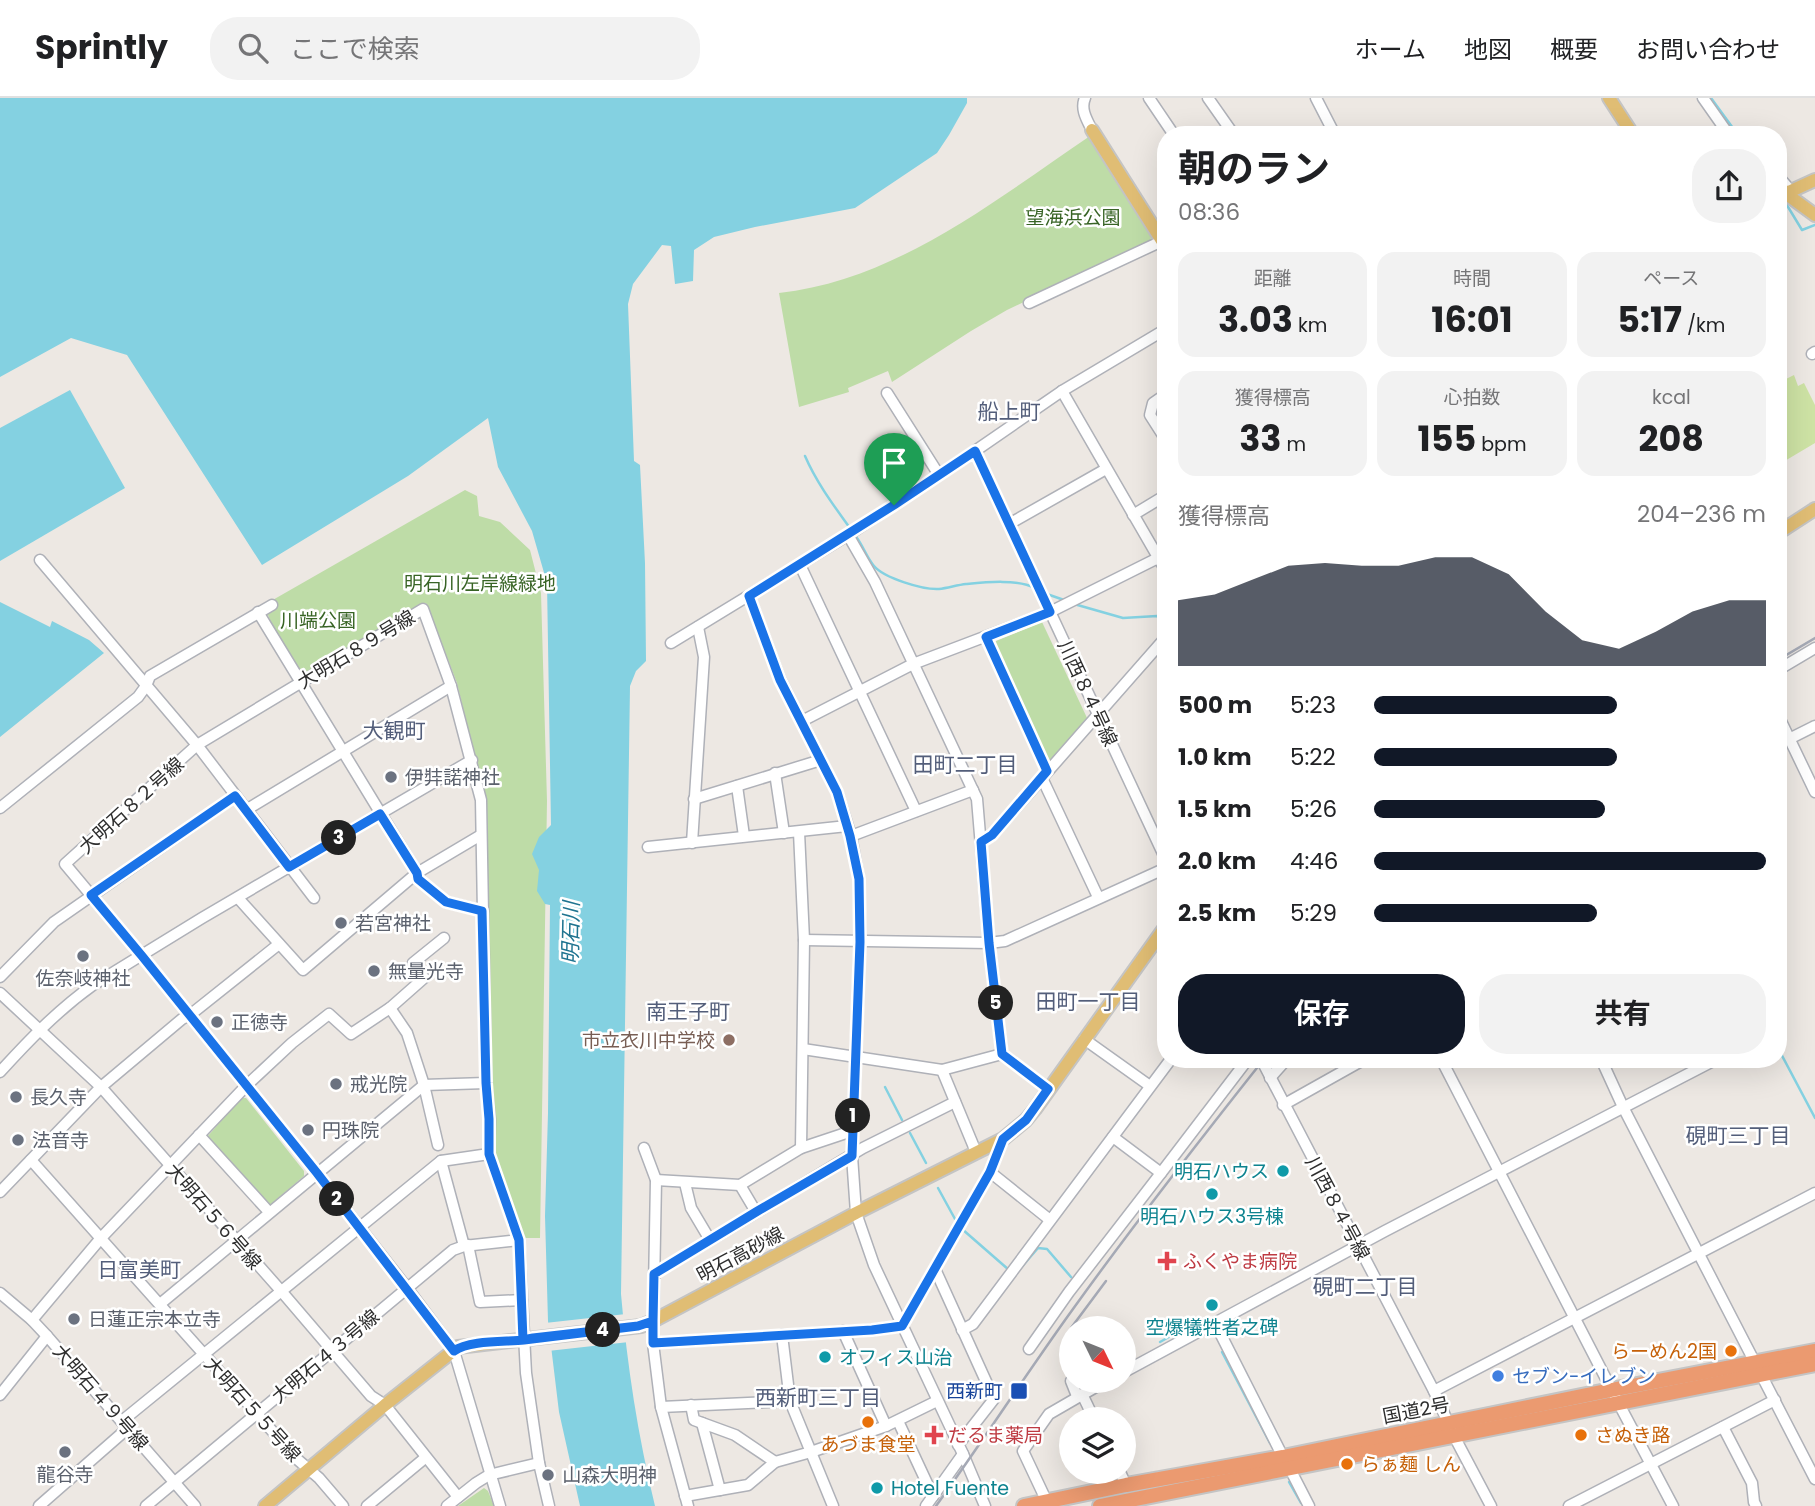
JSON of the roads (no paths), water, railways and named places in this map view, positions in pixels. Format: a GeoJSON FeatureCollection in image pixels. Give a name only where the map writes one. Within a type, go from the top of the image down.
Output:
{"type":"FeatureCollection","features":[{"type":"Feature","properties":{"kind":"highway","name":"国道2号"},"geometry":{"type":"LineString","coordinates":[[1100,1506],[1137,1503],[1287,1463],[1451,1430],[1619,1404],[1758,1369],[1815,1351]]}},
{"type":"Feature","properties":{"kind":"highway","name":"国道2号"},"geometry":{"type":"LineString","coordinates":[[1451,1430],[1611,1390],[1758,1369],[1815,1364]]}},
{"type":"Feature","properties":{"kind":"highway","name":"国道2号"},"geometry":{"type":"LineString","coordinates":[[1136,1477],[1287,1463]]}},
{"type":"Feature","properties":{"kind":"highway","name":"国道2号"},"geometry":{"type":"LineString","coordinates":[[1024,1506],[1104,1484]]}},
{"type":"Feature","properties":{"kind":"main road"},"geometry":{"type":"LineString","coordinates":[[1609,98],[1627,126]]}},
{"type":"Feature","properties":{"kind":"main road"},"geometry":{"type":"LineString","coordinates":[[1092,130],[1157,233]]}},
{"type":"Feature","properties":{"kind":"main road"},"geometry":{"type":"LineString","coordinates":[[1787,190],[1815,180]]}},
{"type":"Feature","properties":{"kind":"main road"},"geometry":{"type":"LineString","coordinates":[[1787,195],[1815,215]]}},
{"type":"Feature","properties":{"kind":"main road"},"geometry":{"type":"LineString","coordinates":[[1787,527],[1815,509]]}},
{"type":"Feature","properties":{"kind":"main road","name":"明石高砂線"},"geometry":{"type":"LineString","coordinates":[[265,1506],[385,1405],[458,1348],[638,1326],[653,1321],[856,1213],[1003,1139],[1026,1120],[1157,938]]}},
{"type":"Feature","properties":{"kind":"street"},"geometry":{"type":"LineString","coordinates":[[1085,98],[1085,117],[1092,130]]}},
{"type":"Feature","properties":{"kind":"street"},"geometry":{"type":"LineString","coordinates":[[1149,98],[1168,126]]}},
{"type":"Feature","properties":{"kind":"street"},"geometry":{"type":"LineString","coordinates":[[1208,98],[1228,126]]}},
{"type":"Feature","properties":{"kind":"street"},"geometry":{"type":"LineString","coordinates":[[1316,98],[1330,126]]}},
{"type":"Feature","properties":{"kind":"street"},"geometry":{"type":"LineString","coordinates":[[1703,98],[1723,126]]}},
{"type":"Feature","properties":{"kind":"street"},"geometry":{"type":"LineString","coordinates":[[1030,303],[1157,247]]}},
{"type":"Feature","properties":{"kind":"street"},"geometry":{"type":"LineString","coordinates":[[671,643],[848,535],[1062,391],[1157,336]]}},
{"type":"Feature","properties":{"kind":"street"},"geometry":{"type":"LineString","coordinates":[[1062,391],[1157,556]]}},
{"type":"Feature","properties":{"kind":"street"},"geometry":{"type":"LineString","coordinates":[[887,393],[939,475]]}},
{"type":"Feature","properties":{"kind":"street"},"geometry":{"type":"LineString","coordinates":[[1157,400],[1153,403],[1150,415],[1157,426]]}},
{"type":"Feature","properties":{"kind":"street","name":"川西８４号線"},"geometry":{"type":"LineString","coordinates":[[975,451],[1157,840]]}},
{"type":"Feature","properties":{"kind":"street"},"geometry":{"type":"LineString","coordinates":[[1009,524],[1106,468]]}},
{"type":"Feature","properties":{"kind":"street"},"geometry":{"type":"LineString","coordinates":[[1133,515],[1157,500]]}},
{"type":"Feature","properties":{"kind":"street"},"geometry":{"type":"LineString","coordinates":[[848,535],[875,582],[977,799],[989,943],[1002,1054],[1048,1089]]}},
{"type":"Feature","properties":{"kind":"street"},"geometry":{"type":"LineString","coordinates":[[802,721],[913,664],[1050,612],[1157,558]]}},
{"type":"Feature","properties":{"kind":"street"},"geometry":{"type":"LineString","coordinates":[[40,560],[197,745],[314,898]]}},
{"type":"Feature","properties":{"kind":"street"},"geometry":{"type":"LineString","coordinates":[[800,565],[916,811]]}},
{"type":"Feature","properties":{"kind":"street"},"geometry":{"type":"LineString","coordinates":[[749,596],[780,680],[837,792],[859,879],[860,942],[852,1130],[856,1213],[874,1265],[985,1506]]}},
{"type":"Feature","properties":{"kind":"street"},"geometry":{"type":"LineString","coordinates":[[0,808],[138,698],[150,676],[272,605]]}},
{"type":"Feature","properties":{"kind":"street","name":"大明石８９号線"},"geometry":{"type":"LineString","coordinates":[[197,745],[423,609],[451,686],[481,800],[489,1154],[519,1240],[522,1300],[528,1339],[526,1373],[539,1462],[549,1506]]}},
{"type":"Feature","properties":{"kind":"street"},"geometry":{"type":"LineString","coordinates":[[258,612],[417,873],[418,879],[446,902],[482,911]]}},
{"type":"Feature","properties":{"kind":"street"},"geometry":{"type":"LineString","coordinates":[[692,843],[704,657],[698,627]]}},
{"type":"Feature","properties":{"kind":"street"},"geometry":{"type":"LineString","coordinates":[[986,637],[1098,897]]}},
{"type":"Feature","properties":{"kind":"street"},"geometry":{"type":"LineString","coordinates":[[981,842],[992,835],[1157,647]]}},
{"type":"Feature","properties":{"kind":"street"},"geometry":{"type":"LineString","coordinates":[[1787,665],[1815,648]]}},
{"type":"Feature","properties":{"kind":"street"},"geometry":{"type":"LineString","coordinates":[[246,810],[451,686]]}},
{"type":"Feature","properties":{"kind":"street"},"geometry":{"type":"LineString","coordinates":[[1789,739],[1815,726]]}},
{"type":"Feature","properties":{"kind":"street"},"geometry":{"type":"LineString","coordinates":[[1787,735],[1815,792]]}},
{"type":"Feature","properties":{"kind":"street","name":"大明石８２号線"},"geometry":{"type":"LineString","coordinates":[[91,895],[65,864],[197,745]]}},
{"type":"Feature","properties":{"kind":"street"},"geometry":{"type":"LineString","coordinates":[[0,1072],[39,1030],[93,985],[472,760]]}},
{"type":"Feature","properties":{"kind":"street"},"geometry":{"type":"LineString","coordinates":[[694,799],[821,760]]}},
{"type":"Feature","properties":{"kind":"street"},"geometry":{"type":"LineString","coordinates":[[775,773],[784,833]]}},
{"type":"Feature","properties":{"kind":"street"},"geometry":{"type":"LineString","coordinates":[[737,786],[744,836]]}},
{"type":"Feature","properties":{"kind":"street"},"geometry":{"type":"LineString","coordinates":[[648,847],[744,836],[849,831],[973,790]]}},
{"type":"Feature","properties":{"kind":"street"},"geometry":{"type":"LineString","coordinates":[[0,977],[54,922],[235,796]]}},
{"type":"Feature","properties":{"kind":"street"},"geometry":{"type":"LineString","coordinates":[[799,832],[804,940],[802,1148]]}},
{"type":"Feature","properties":{"kind":"street"},"geometry":{"type":"LineString","coordinates":[[238,898],[303,970],[417,873],[481,835]]}},
{"type":"Feature","properties":{"kind":"street"},"geometry":{"type":"LineString","coordinates":[[804,940],[1004,941],[1157,872]]}},
{"type":"Feature","properties":{"kind":"street"},"geometry":{"type":"LineString","coordinates":[[91,895],[317,1173],[454,1351],[500,1506]]}},
{"type":"Feature","properties":{"kind":"street"},"geometry":{"type":"LineString","coordinates":[[32,1320],[101,1238],[246,1086],[292,1043],[329,1014],[351,1034],[390,1008],[424,978],[413,963],[444,938]]}},
{"type":"Feature","properties":{"kind":"street"},"geometry":{"type":"LineString","coordinates":[[0,1192],[101,1087],[182,1019],[279,944]]}},
{"type":"Feature","properties":{"kind":"street","name":"大明石５６号線"},"geometry":{"type":"LineString","coordinates":[[0,993],[101,1087],[370,1396],[385,1405],[458,1497]]}},
{"type":"Feature","properties":{"kind":"street"},"geometry":{"type":"LineString","coordinates":[[390,1008],[407,1033],[424,1085],[438,1145]]}},
{"type":"Feature","properties":{"kind":"street"},"geometry":{"type":"LineString","coordinates":[[1084,1039],[1150,1086]]}},
{"type":"Feature","properties":{"kind":"street"},"geometry":{"type":"LineString","coordinates":[[803,1049],[942,1070],[1002,1054]]}},
{"type":"Feature","properties":{"kind":"street"},"geometry":{"type":"LineString","coordinates":[[962,1330],[973,1324],[1164,1068]]}},
{"type":"Feature","properties":{"kind":"street"},"geometry":{"type":"LineString","coordinates":[[1028,1349],[1241,1068]]}},
{"type":"Feature","properties":{"kind":"street","name":"川西８４号線"},"geometry":{"type":"LineString","coordinates":[[1265,1068],[1491,1506]]}},
{"type":"Feature","properties":{"kind":"street"},"geometry":{"type":"LineString","coordinates":[[1270,1078],[1279,1068]]}},
{"type":"Feature","properties":{"kind":"street"},"geometry":{"type":"LineString","coordinates":[[1283,1105],[1349,1068]]}},
{"type":"Feature","properties":{"kind":"street"},"geometry":{"type":"LineString","coordinates":[[1446,1068],[1673,1506]]}},
{"type":"Feature","properties":{"kind":"street"},"geometry":{"type":"LineString","coordinates":[[1605,1068],[1815,1479]]}},
{"type":"Feature","properties":{"kind":"street"},"geometry":{"type":"LineString","coordinates":[[1136,1366],[1623,1107],[1691,1068]]}},
{"type":"Feature","properties":{"kind":"street"},"geometry":{"type":"LineString","coordinates":[[942,1070],[976,1152]]}},
{"type":"Feature","properties":{"kind":"street"},"geometry":{"type":"LineString","coordinates":[[160,1304],[424,1085],[486,1083]]}},
{"type":"Feature","properties":{"kind":"street"},"geometry":{"type":"LineString","coordinates":[[654,1274],[863,1148],[955,1102]]}},
{"type":"Feature","properties":{"kind":"street"},"geometry":{"type":"LineString","coordinates":[[656,1180],[740,1185],[802,1148],[852,1130]]}},
{"type":"Feature","properties":{"kind":"street"},"geometry":{"type":"LineString","coordinates":[[200,1135],[269,1212]]}},
{"type":"Feature","properties":{"kind":"street"},"geometry":{"type":"LineString","coordinates":[[1113,1137],[1161,1173]]}},
{"type":"Feature","properties":{"kind":"street"},"geometry":{"type":"LineString","coordinates":[[902,1326],[990,1172],[1003,1139]]}},
{"type":"Feature","properties":{"kind":"street"},"geometry":{"type":"LineString","coordinates":[[644,1148],[656,1180],[653,1343],[661,1407],[686,1501],[720,1490],[748,1485],[775,1462],[886,1426],[937,1401]]}},
{"type":"Feature","properties":{"kind":"street"},"geometry":{"type":"LineString","coordinates":[[39,1506],[204,1354],[441,1161],[489,1154]]}},
{"type":"Feature","properties":{"kind":"street","name":"大明石５５号線"},"geometry":{"type":"LineString","coordinates":[[31,1160],[257,1414],[343,1506]]}},
{"type":"Feature","properties":{"kind":"street"},"geometry":{"type":"LineString","coordinates":[[441,1161],[480,1302],[522,1300]]}},
{"type":"Feature","properties":{"kind":"street"},"geometry":{"type":"LineString","coordinates":[[990,1172],[1050,1220]]}},
{"type":"Feature","properties":{"kind":"street"},"geometry":{"type":"LineString","coordinates":[[685,1183],[691,1208],[710,1240]]}},
{"type":"Feature","properties":{"kind":"street"},"geometry":{"type":"LineString","coordinates":[[740,1185],[756,1212]]}},
{"type":"Feature","properties":{"kind":"street"},"geometry":{"type":"LineString","coordinates":[[1434,1391],[1815,1193]]}},
{"type":"Feature","properties":{"kind":"street","name":"大明石４３号線"},"geometry":{"type":"LineString","coordinates":[[146,1506],[453,1250],[519,1240]]}},
{"type":"Feature","properties":{"kind":"street"},"geometry":{"type":"LineString","coordinates":[[926,1506],[994,1399],[935,1269]]}},
{"type":"Feature","properties":{"kind":"street","name":"大明石４９号線"},"geometry":{"type":"LineString","coordinates":[[1,1296],[32,1320],[47,1336],[195,1506]]}},
{"type":"Feature","properties":{"kind":"street"},"geometry":{"type":"LineString","coordinates":[[1215,1323],[1309,1506]]}},
{"type":"Feature","properties":{"kind":"street"},"geometry":{"type":"LineString","coordinates":[[653,1343],[902,1326]]}},
{"type":"Feature","properties":{"kind":"street"},"geometry":{"type":"LineString","coordinates":[[843,1331],[886,1426]]}},
{"type":"Feature","properties":{"kind":"street"},"geometry":{"type":"LineString","coordinates":[[782,1335],[790,1401],[833,1506]]}},
{"type":"Feature","properties":{"kind":"street"},"geometry":{"type":"LineString","coordinates":[[0,1395],[47,1336]]}},
{"type":"Feature","properties":{"kind":"street"},"geometry":{"type":"LineString","coordinates":[[1046,1502],[1023,1451],[1049,1414],[1083,1393]]}},
{"type":"Feature","properties":{"kind":"street"},"geometry":{"type":"LineString","coordinates":[[1079,1395],[1086,1407]]}},
{"type":"Feature","properties":{"kind":"street"},"geometry":{"type":"LineString","coordinates":[[1569,1506],[1775,1400]]}},
{"type":"Feature","properties":{"kind":"street"},"geometry":{"type":"LineString","coordinates":[[661,1407],[790,1401]]}},
{"type":"Feature","properties":{"kind":"street"},"geometry":{"type":"LineString","coordinates":[[691,1405],[694,1420],[735,1435],[775,1462]]}},
{"type":"Feature","properties":{"kind":"street"},"geometry":{"type":"LineString","coordinates":[[898,1421],[933,1496]]}},
{"type":"Feature","properties":{"kind":"street"},"geometry":{"type":"LineString","coordinates":[[702,1423],[720,1490]]}},
{"type":"Feature","properties":{"kind":"street"},"geometry":{"type":"LineString","coordinates":[[1723,1427],[1752,1483],[1756,1506]]}},
{"type":"Feature","properties":{"kind":"street"},"geometry":{"type":"LineString","coordinates":[[367,1506],[425,1458]]}},
{"type":"Feature","properties":{"kind":"street"},"geometry":{"type":"LineString","coordinates":[[447,1506],[489,1475],[539,1462]]}},
{"type":"Feature","properties":{"kind":"water","name":"明石川"},"geometry":{"type":"Polygon","coordinates":[[[0,98],[967,98],[967,103],[937,153],[855,208],[714,237],[694,250],[693,281],[675,284],[671,246],[662,245],[633,284],[628,304],[634,461],[640,465],[645,563],[646,661],[636,671],[630,686],[621,1294],[634,1400],[655,1506],[580,1506],[559,1412],[548,1321],[545,1216],[550,905],[545,904],[537,891],[539,870],[532,854],[539,837],[551,825],[547,583],[532,531],[498,467],[488,418],[408,476],[262,565],[127,355],[71,338],[0,377],[0,98]]]}},
{"type":"Feature","properties":{"kind":"water"},"geometry":{"type":"Polygon","coordinates":[[[70,390],[125,488],[0,561],[0,428],[70,390]]]}},
{"type":"Feature","properties":{"kind":"water"},"geometry":{"type":"Polygon","coordinates":[[[0,602],[50,627],[52,621],[89,640],[104,653],[0,737],[0,602]]]}},
{"type":"Feature","properties":{"kind":"waterway"},"geometry":{"type":"LineString","coordinates":[[1711,98],[1731,126]]}},
{"type":"Feature","properties":{"kind":"waterway"},"geometry":{"type":"LineString","coordinates":[[1787,205],[1802,230],[1815,225]]}},
{"type":"Feature","properties":{"kind":"waterway"},"geometry":{"type":"LineString","coordinates":[[805,456],[822,488],[872,563],[886,575],[932,589],[1002,582],[1020,583],[1035,588]]}},
{"type":"Feature","properties":{"kind":"waterway"},"geometry":{"type":"LineString","coordinates":[[1044,593],[1064,600]]}},
{"type":"Feature","properties":{"kind":"waterway"},"geometry":{"type":"LineString","coordinates":[[1074,604],[1123,618],[1157,616]]}},
{"type":"Feature","properties":{"kind":"waterway"},"geometry":{"type":"LineString","coordinates":[[1787,1065],[1815,1118]]}},
{"type":"Feature","properties":{"kind":"waterway"},"geometry":{"type":"LineString","coordinates":[[885,1087],[902,1120]]}},
{"type":"Feature","properties":{"kind":"waterway"},"geometry":{"type":"LineString","coordinates":[[910,1133],[926,1163]]}},
{"type":"Feature","properties":{"kind":"waterway"},"geometry":{"type":"LineString","coordinates":[[938,1188],[955,1219]]}},
{"type":"Feature","properties":{"kind":"waterway"},"geometry":{"type":"LineString","coordinates":[[962,1229],[1009,1270]]}},
{"type":"Feature","properties":{"kind":"waterway"},"geometry":{"type":"LineString","coordinates":[[1019,1270],[1038,1248],[1047,1249],[1071,1277]]}},
{"type":"Feature","properties":{"kind":"waterway"},"geometry":{"type":"LineString","coordinates":[[1160,1342],[1197,1321]]}},
{"type":"Feature","properties":{"kind":"waterway"},"geometry":{"type":"LineString","coordinates":[[1222,1352],[1270,1443]]}},
{"type":"Feature","properties":{"kind":"waterway"},"geometry":{"type":"LineString","coordinates":[[1289,1482],[1301,1503]]}},
{"type":"Feature","properties":{"kind":"railway"},"geometry":{"type":"LineString","coordinates":[[1787,655],[1815,638]]}},
{"type":"Feature","properties":{"kind":"railway"},"geometry":{"type":"LineString","coordinates":[[936,1506],[1096,1277],[1257,1068]]}},
{"type":"Feature","properties":{"kind":"railway"},"geometry":{"type":"LineString","coordinates":[[1080,1316],[1106,1281]]}},
{"type":"Feature","properties":{"kind":"place","name":"伊弉諾神社"},"geometry":{"type":"Point","coordinates":[391,777]}},
{"type":"Feature","properties":{"kind":"place","name":"若宮神社"},"geometry":{"type":"Point","coordinates":[341,923]}},
{"type":"Feature","properties":{"kind":"place","name":"佐奈岐神社"},"geometry":{"type":"Point","coordinates":[83,956]}},
{"type":"Feature","properties":{"kind":"place","name":"無量光寺"},"geometry":{"type":"Point","coordinates":[374,971]}},
{"type":"Feature","properties":{"kind":"place","name":"正徳寺"},"geometry":{"type":"Point","coordinates":[217,1022]}},
{"type":"Feature","properties":{"kind":"place","name":"市立衣川中学校"},"geometry":{"type":"Point","coordinates":[729,1040]}},
{"type":"Feature","properties":{"kind":"place","name":"戒光院"},"geometry":{"type":"Point","coordinates":[336,1084]}},
{"type":"Feature","properties":{"kind":"place","name":"長久寺"},"geometry":{"type":"Point","coordinates":[16,1097]}},
{"type":"Feature","properties":{"kind":"place","name":"円珠院"},"geometry":{"type":"Point","coordinates":[308,1130]}},
{"type":"Feature","properties":{"kind":"place","name":"法音寺"},"geometry":{"type":"Point","coordinates":[18,1140]}},
{"type":"Feature","properties":{"kind":"place","name":"明石ハウス"},"geometry":{"type":"Point","coordinates":[1283,1171]}},
{"type":"Feature","properties":{"kind":"place","name":"明石ハウス3号棟"},"geometry":{"type":"Point","coordinates":[1212,1194]}},
{"type":"Feature","properties":{"kind":"place","name":"ふくやま病院"},"geometry":{"type":"Point","coordinates":[1167,1261]}},
{"type":"Feature","properties":{"kind":"place","name":"空爆犠牲者之碑"},"geometry":{"type":"Point","coordinates":[1212,1305]}},
{"type":"Feature","properties":{"kind":"place","name":"日蓮正宗本立寺"},"geometry":{"type":"Point","coordinates":[74,1319]}},
{"type":"Feature","properties":{"kind":"place","name":"らーめん2国"},"geometry":{"type":"Point","coordinates":[1731,1351]}},
{"type":"Feature","properties":{"kind":"place","name":"オフィス山治"},"geometry":{"type":"Point","coordinates":[825,1357]}},
{"type":"Feature","properties":{"kind":"place","name":"セブン-イレブン"},"geometry":{"type":"Point","coordinates":[1498,1376]}},
{"type":"Feature","properties":{"kind":"place","name":"西新町"},"geometry":{"type":"Point","coordinates":[1019,1391]}},
{"type":"Feature","properties":{"kind":"place","name":"あづま食堂"},"geometry":{"type":"Point","coordinates":[868,1422]}},
{"type":"Feature","properties":{"kind":"place","name":"だるま薬局"},"geometry":{"type":"Point","coordinates":[934,1435]}},
{"type":"Feature","properties":{"kind":"place","name":"さぬき路"},"geometry":{"type":"Point","coordinates":[1581,1435]}},
{"type":"Feature","properties":{"kind":"place","name":"龍谷寺"},"geometry":{"type":"Point","coordinates":[65,1452]}},
{"type":"Feature","properties":{"kind":"place","name":"らぁ麺 しん"},"geometry":{"type":"Point","coordinates":[1347,1464]}},
{"type":"Feature","properties":{"kind":"place","name":"山森大明神"},"geometry":{"type":"Point","coordinates":[548,1475]}},
{"type":"Feature","properties":{"kind":"place","name":"Hotel Fuente"},"geometry":{"type":"Point","coordinates":[877,1488]}},
{"type":"Feature","properties":{"kind":"district","name":"船上町"},"geometry":{"type":"Point","coordinates":[1009,412]}},
{"type":"Feature","properties":{"kind":"district","name":"大観町"},"geometry":{"type":"Point","coordinates":[394,731]}},
{"type":"Feature","properties":{"kind":"district","name":"田町二丁目"},"geometry":{"type":"Point","coordinates":[965,765]}},
{"type":"Feature","properties":{"kind":"district","name":"田町一丁目"},"geometry":{"type":"Point","coordinates":[1088,1002]}},
{"type":"Feature","properties":{"kind":"district","name":"南王子町"},"geometry":{"type":"Point","coordinates":[688,1012]}},
{"type":"Feature","properties":{"kind":"district","name":"硯町三丁目"},"geometry":{"type":"Point","coordinates":[1738,1136]}},
{"type":"Feature","properties":{"kind":"district","name":"日富美町"},"geometry":{"type":"Point","coordinates":[139,1270]}},
{"type":"Feature","properties":{"kind":"district","name":"硯町二丁目"},"geometry":{"type":"Point","coordinates":[1365,1287]}},
{"type":"Feature","properties":{"kind":"district","name":"西新町三丁目"},"geometry":{"type":"Point","coordinates":[818,1398]}},
{"type":"Feature","properties":{"kind":"park label","name":"望海浜公園"},"geometry":{"type":"Point","coordinates":[1073,217]}},
{"type":"Feature","properties":{"kind":"park label","name":"明石川左岸線緑地"},"geometry":{"type":"Point","coordinates":[480,583]}},
{"type":"Feature","properties":{"kind":"park label","name":"川端公園"},"geometry":{"type":"Point","coordinates":[318,620]}}]}
